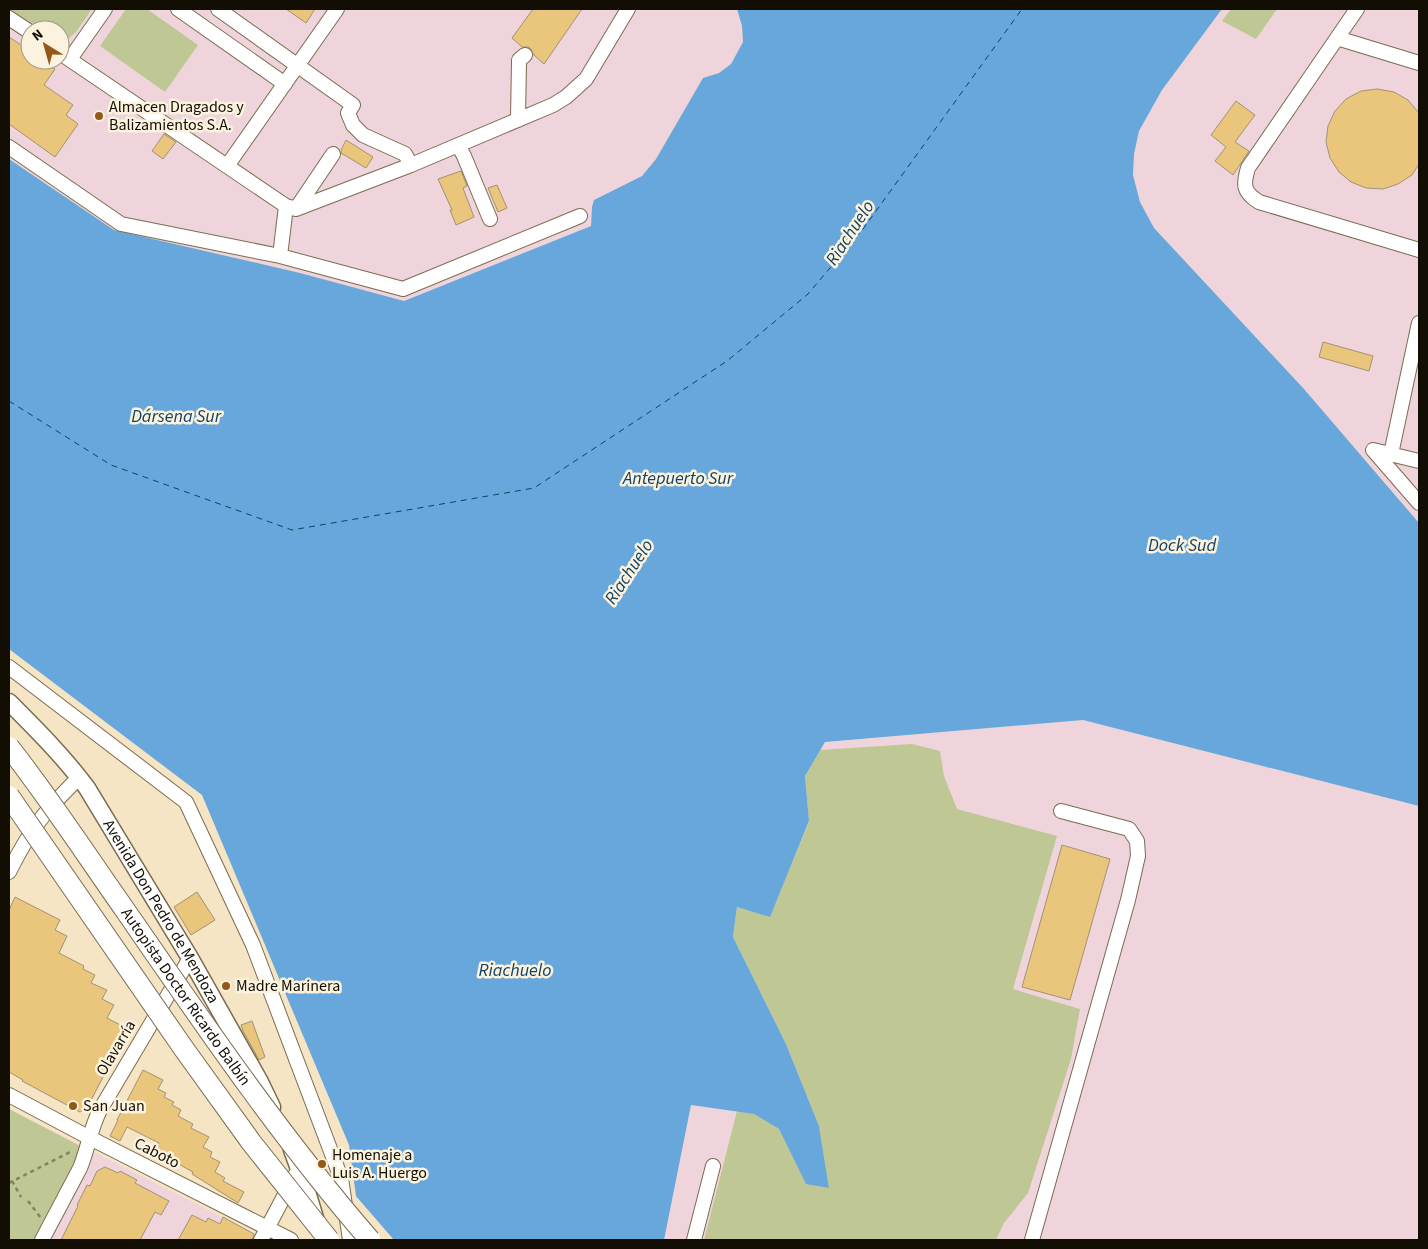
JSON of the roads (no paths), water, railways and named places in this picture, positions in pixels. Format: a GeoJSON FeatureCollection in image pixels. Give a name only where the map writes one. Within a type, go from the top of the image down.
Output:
{"type":"FeatureCollection","features":[{"type":"Feature","properties":{"kind":"highway","name":"Autopista Doctor Ricardo Balbín"},"geometry":{"type":"LineString","coordinates":[[9,747],[276,1125],[341,1207],[370,1240]]}},
{"type":"Feature","properties":{"kind":"highway","name":"Autopista Doctor Ricardo Balbín"},"geometry":{"type":"LineString","coordinates":[[9,796],[184,1049],[251,1142],[329,1240]]}},
{"type":"Feature","properties":{"kind":"main road","name":"Avenida Don Pedro de Mendoza"},"geometry":{"type":"LineString","coordinates":[[9,702],[36,728],[79,777],[190,958],[260,1082],[282,1129],[299,1168],[321,1240]]}},
{"type":"Feature","properties":{"kind":"main road","name":"Avenida Don Pedro de Mendoza"},"geometry":{"type":"LineString","coordinates":[[9,761],[48,810],[98,879],[299,1168]]}},
{"type":"Feature","properties":{"kind":"street"},"geometry":{"type":"LineString","coordinates":[[70,50],[105,9]]}},
{"type":"Feature","properties":{"kind":"street"},"geometry":{"type":"LineString","coordinates":[[178,9],[285,84]]}},
{"type":"Feature","properties":{"kind":"street"},"geometry":{"type":"LineString","coordinates":[[218,9],[353,105],[348,114],[353,125],[363,134],[404,154],[411,164]]}},
{"type":"Feature","properties":{"kind":"street"},"geometry":{"type":"LineString","coordinates":[[227,166],[337,9]]}},
{"type":"Feature","properties":{"kind":"street"},"geometry":{"type":"LineString","coordinates":[[291,208],[411,164],[553,105],[566,97],[586,79],[628,9]]}},
{"type":"Feature","properties":{"kind":"street"},"geometry":{"type":"LineString","coordinates":[[1357,9],[1248,168],[1244,181],[1246,189],[1250,197],[1259,202],[1419,250]]}},
{"type":"Feature","properties":{"kind":"street"},"geometry":{"type":"LineString","coordinates":[[9,18],[20,25]]}},
{"type":"Feature","properties":{"kind":"street"},"geometry":{"type":"LineString","coordinates":[[1337,38],[1419,63]]}},
{"type":"Feature","properties":{"kind":"street"},"geometry":{"type":"LineString","coordinates":[[518,120],[519,60],[525,55]]}},
{"type":"Feature","properties":{"kind":"street"},"geometry":{"type":"LineString","coordinates":[[70,59],[291,208]]}},
{"type":"Feature","properties":{"kind":"street"},"geometry":{"type":"LineString","coordinates":[[458,145],[490,219]]}},
{"type":"Feature","properties":{"kind":"street"},"geometry":{"type":"LineString","coordinates":[[9,147],[121,224],[280,256],[403,289],[580,216]]}},
{"type":"Feature","properties":{"kind":"street"},"geometry":{"type":"LineString","coordinates":[[280,256],[291,208],[333,154]]}},
{"type":"Feature","properties":{"kind":"street"},"geometry":{"type":"LineString","coordinates":[[1391,454],[1419,323]]}},
{"type":"Feature","properties":{"kind":"street"},"geometry":{"type":"LineString","coordinates":[[1419,461],[1373,450],[1419,503]]}},
{"type":"Feature","properties":{"kind":"street"},"geometry":{"type":"LineString","coordinates":[[9,667],[186,802],[253,945],[337,1169],[350,1240]]}},
{"type":"Feature","properties":{"kind":"street"},"geometry":{"type":"LineString","coordinates":[[9,872],[22,848],[48,810],[79,777]]}},
{"type":"Feature","properties":{"kind":"street"},"geometry":{"type":"LineString","coordinates":[[1032,1240],[1128,900],[1138,856],[1137,841],[1129,830],[1061,811]]}},
{"type":"Feature","properties":{"kind":"street","name":"Olavarría"},"geometry":{"type":"LineString","coordinates":[[42,1240],[80,1168],[100,1110],[190,958]]}},
{"type":"Feature","properties":{"kind":"street","name":"Caboto"},"geometry":{"type":"LineString","coordinates":[[9,1095],[264,1234],[291,1240]]}},
{"type":"Feature","properties":{"kind":"street"},"geometry":{"type":"LineString","coordinates":[[694,1240],[713,1166]]}},
{"type":"Feature","properties":{"kind":"street"},"geometry":{"type":"LineString","coordinates":[[264,1234],[299,1168]]}},
{"type":"Feature","properties":{"kind":"water"},"geometry":{"type":"Polygon","coordinates":[[[737,9],[1222,9],[1162,90],[1139,131],[1134,154],[1133,175],[1140,202],[1154,228],[1304,389],[1419,523],[1419,806],[1083,720],[825,742],[805,776],[809,821],[770,917],[737,907],[733,937],[786,1044],[819,1126],[829,1188],[806,1184],[779,1129],[754,1114],[691,1105],[664,1240],[362,1240],[349,1145],[202,795],[9,649],[9,159],[114,230],[300,273],[404,301],[591,226],[594,200],[642,176],[656,159],[703,78],[719,73],[731,64],[743,42],[742,26],[737,9]]]}},
{"type":"Feature","properties":{"kind":"place","name":"Almacen Dragados y Balizamientos S.A."},"geometry":{"type":"Point","coordinates":[99,116]}},
{"type":"Feature","properties":{"kind":"place","name":"Madre Marinera"},"geometry":{"type":"Point","coordinates":[226,986]}},
{"type":"Feature","properties":{"kind":"place","name":"San Juan"},"geometry":{"type":"Point","coordinates":[73,1106]}},
{"type":"Feature","properties":{"kind":"place","name":"Homenaje a Luis A. Huergo"},"geometry":{"type":"Point","coordinates":[322,1164]}},
{"type":"Feature","properties":{"kind":"water label","name":"Riachuelo"},"geometry":{"type":"Point","coordinates":[850,233]}},
{"type":"Feature","properties":{"kind":"water label","name":"Dársena Sur"},"geometry":{"type":"Point","coordinates":[176,416]}},
{"type":"Feature","properties":{"kind":"water label","name":"Antepuerto Sur"},"geometry":{"type":"Point","coordinates":[678,478]}},
{"type":"Feature","properties":{"kind":"water label","name":"Dock Sud"},"geometry":{"type":"Point","coordinates":[1182,545]}},
{"type":"Feature","properties":{"kind":"water label","name":"Riachuelo"},"geometry":{"type":"Point","coordinates":[629,572]}},
{"type":"Feature","properties":{"kind":"water label","name":"Riachuelo"},"geometry":{"type":"Point","coordinates":[515,970]}}]}
